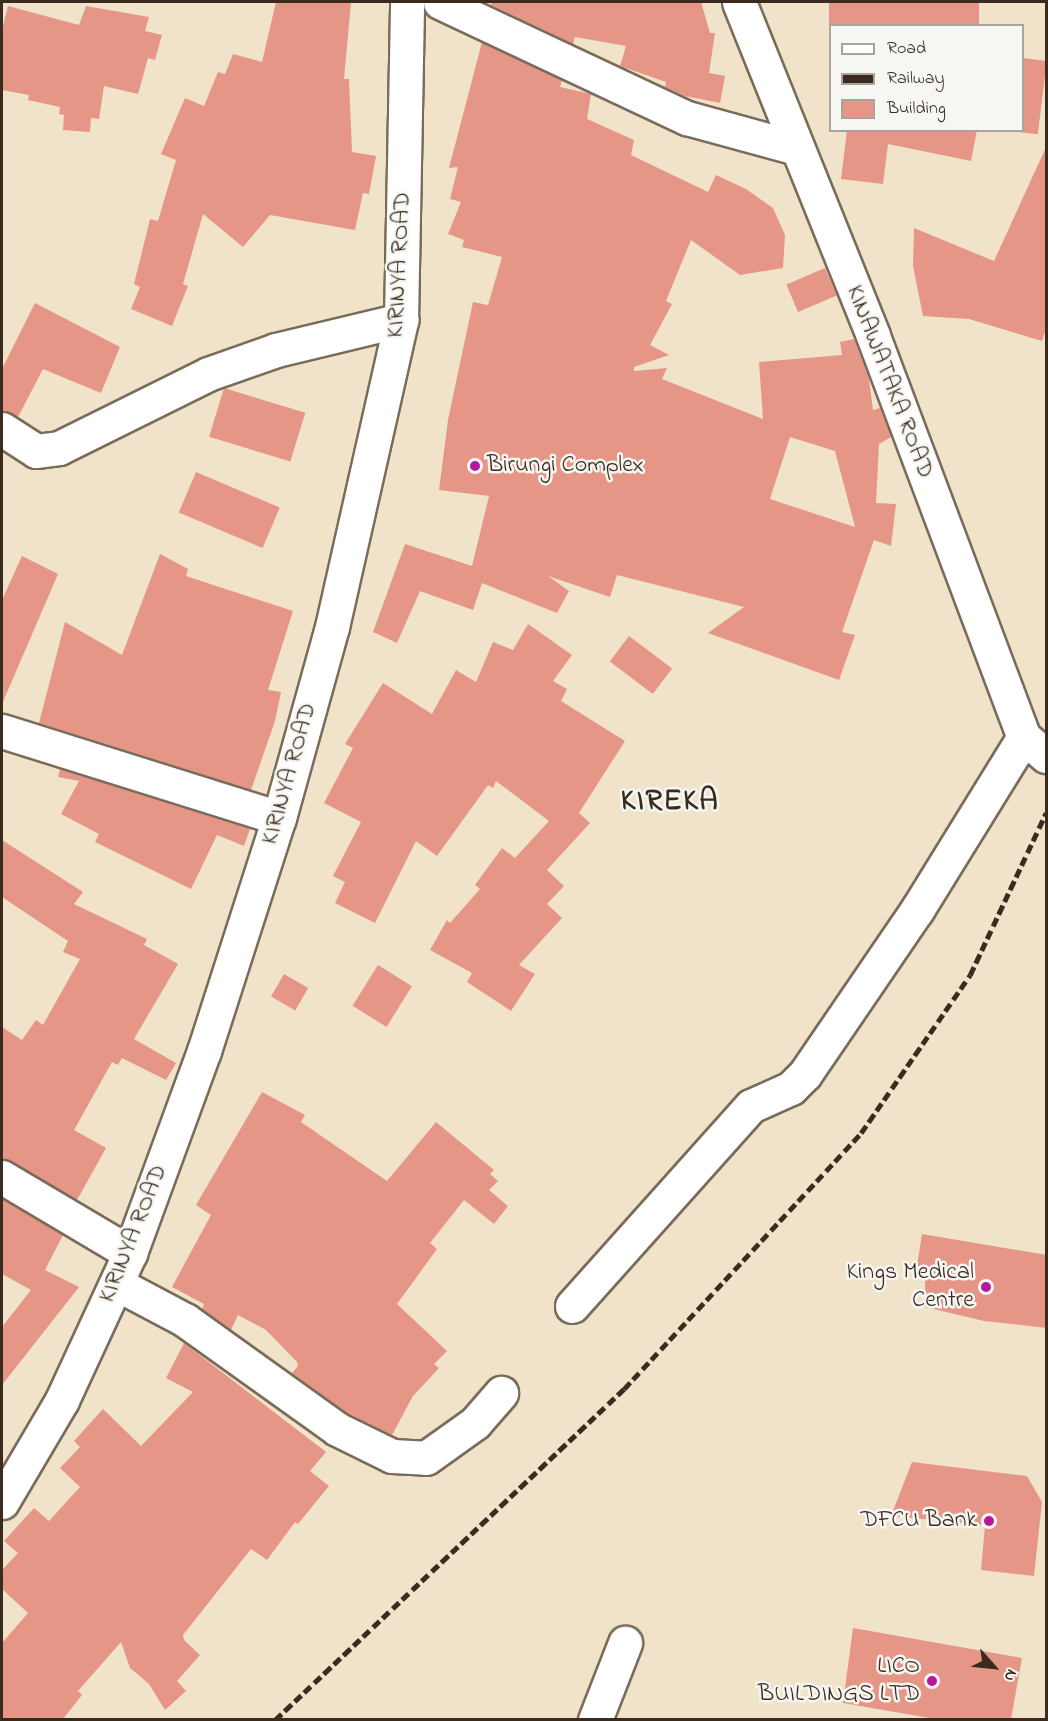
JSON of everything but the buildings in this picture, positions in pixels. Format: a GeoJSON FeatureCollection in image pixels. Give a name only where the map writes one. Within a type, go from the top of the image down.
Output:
{"type":"FeatureCollection","features":[{"type":"Feature","properties":{"kind":"street","name":"KIRINYA ROAD"},"geometry":{"type":"LineString","coordinates":[[6,1484],[62,1400],[130,1252],[204,1050],[279,818],[332,627],[401,320],[407,2]]}},
{"type":"Feature","properties":{"kind":"street"},"geometry":{"type":"LineString","coordinates":[[440,2],[687,118],[797,148]]}},
{"type":"Feature","properties":{"kind":"street","name":"KINAWATAKA ROAD"},"geometry":{"type":"LineString","coordinates":[[739,2],[1035,746]]}},
{"type":"Feature","properties":{"kind":"street"},"geometry":{"type":"LineString","coordinates":[[2,429],[36,451],[59,448],[208,374],[276,351],[401,320]]}},
{"type":"Feature","properties":{"kind":"street"},"geometry":{"type":"LineString","coordinates":[[2,731],[279,818]]}},
{"type":"Feature","properties":{"kind":"street"},"geometry":{"type":"LineString","coordinates":[[572,1306],[751,1107],[786,1092],[805,1074],[917,910],[1035,746]]}},
{"type":"Feature","properties":{"kind":"street"},"geometry":{"type":"LineString","coordinates":[[2,1178],[130,1252]]}},
{"type":"Feature","properties":{"kind":"street"},"geometry":{"type":"LineString","coordinates":[[117,1284],[185,1320],[337,1429],[392,1456],[426,1458],[475,1423],[501,1392]]}},
{"type":"Feature","properties":{"kind":"street"},"geometry":{"type":"LineString","coordinates":[[595,1719],[625,1642]]}},
{"type":"Feature","properties":{"kind":"railway"},"geometry":{"type":"LineString","coordinates":[[275,1720],[624,1389],[861,1133],[970,975],[1046,813]]}},
{"type":"Feature","properties":{"kind":"place","name":"Birungi Complex"},"geometry":{"type":"Point","coordinates":[475,466]}},
{"type":"Feature","properties":{"kind":"place","name":"Kings Medical Centre"},"geometry":{"type":"Point","coordinates":[986,1287]}},
{"type":"Feature","properties":{"kind":"place","name":"DFCU Bank"},"geometry":{"type":"Point","coordinates":[989,1521]}},
{"type":"Feature","properties":{"kind":"place","name":"LICO BUILDINGS LTD"},"geometry":{"type":"Point","coordinates":[932,1681]}},
{"type":"Feature","properties":{"kind":"district","name":"KIREKA"},"geometry":{"type":"Point","coordinates":[670,802]}}]}
